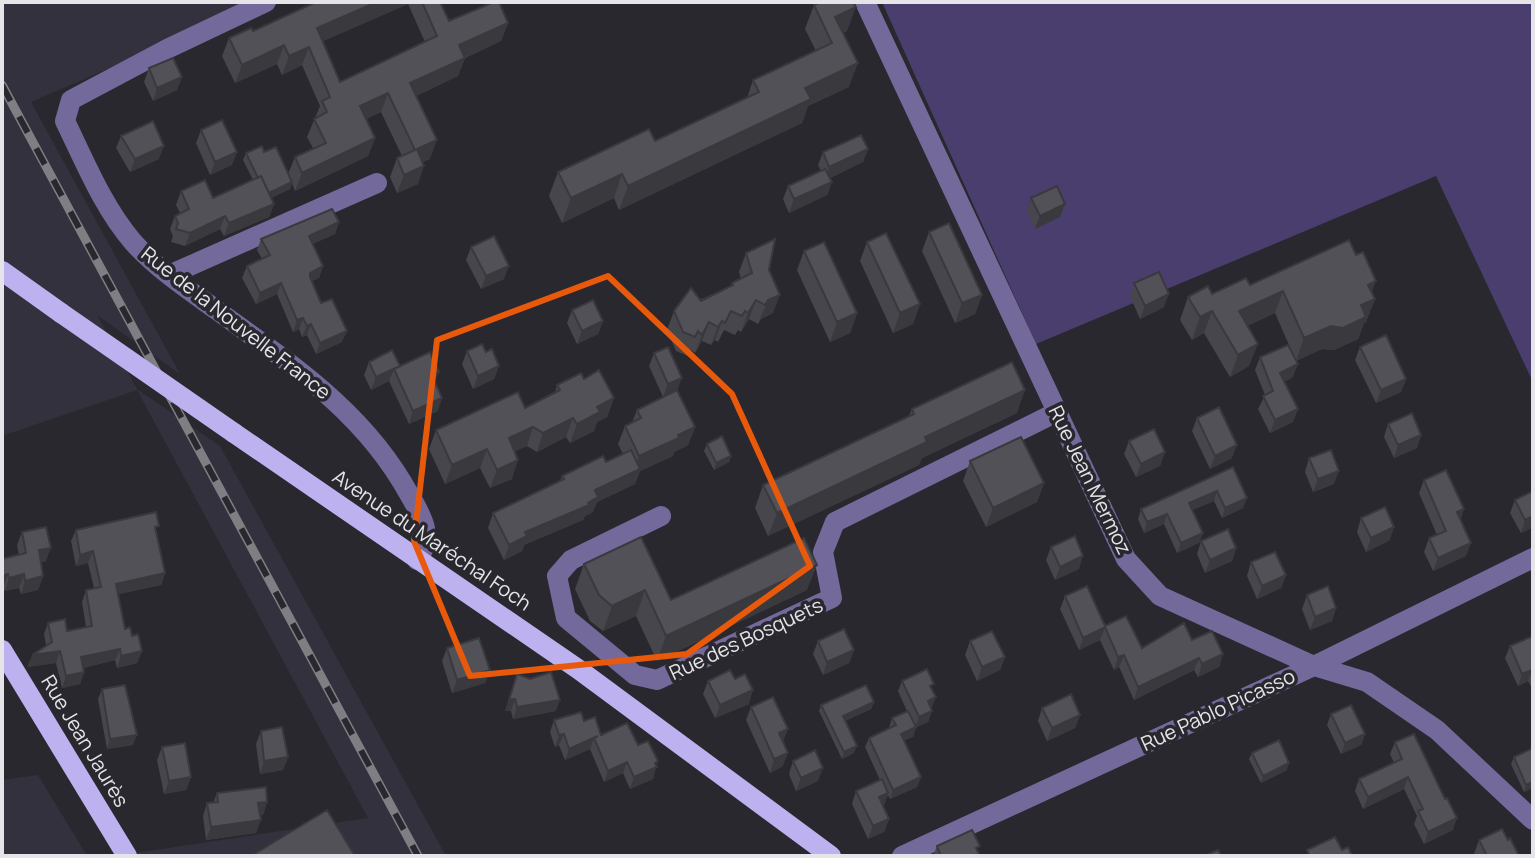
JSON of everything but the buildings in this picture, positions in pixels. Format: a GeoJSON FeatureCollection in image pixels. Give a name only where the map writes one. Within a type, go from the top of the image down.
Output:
{"type":"FeatureCollection","features":[{"type":"Feature","properties":{"kind":"main road","name":"Avenue du Maréchal Foch"},"geometry":{"type":"LineString","coordinates":[[2,271],[578,669],[831,856]]}},
{"type":"Feature","properties":{"kind":"main road","name":"Rue Jean Jaurès"},"geometry":{"type":"LineString","coordinates":[[2,650],[127,856]]}},
{"type":"Feature","properties":{"kind":"street","name":"Rue de la Nouvelle France"},"geometry":{"type":"LineString","coordinates":[[266,2],[167,49],[71,100],[65,121],[97,189],[133,242],[169,275],[318,384],[376,442],[398,473],[422,518],[427,537],[425,551],[417,560]]}},
{"type":"Feature","properties":{"kind":"street","name":"Rue Jean Mermoz"},"geometry":{"type":"LineString","coordinates":[[865,2],[1126,559],[1160,596],[1314,666],[1367,682],[1411,710],[1457,747],[1533,820]]}},
{"type":"Feature","properties":{"kind":"street"},"geometry":{"type":"LineString","coordinates":[[169,275],[377,183]]}},
{"type":"Feature","properties":{"kind":"street","name":"Rue des Bosquets"},"geometry":{"type":"LineString","coordinates":[[661,516],[571,560],[557,576],[566,618],[635,675],[657,680],[832,598],[823,552],[835,522],[1057,412]]}},
{"type":"Feature","properties":{"kind":"street","name":"Rue Pablo Picasso"},"geometry":{"type":"LineString","coordinates":[[902,856],[1314,666],[1533,558]]}},
{"type":"Feature","properties":{"kind":"highlighted area"},"geometry":{"type":"Polygon","coordinates":[[[608,276],[732,394],[810,566],[687,654],[470,676],[414,541],[437,340],[608,276]]]}},
{"type":"Feature","properties":{"kind":"shaded area"},"geometry":{"type":"Polygon","coordinates":[[[2,2],[263,2],[31,102],[180,374],[97,315],[137,389],[220,446],[446,856],[115,856],[368,818],[137,390],[2,436],[2,2]]]}},
{"type":"Feature","properties":{"kind":"shaded area"},"geometry":{"type":"Polygon","coordinates":[[[882,2],[1533,2],[1533,382],[1436,176],[1036,344],[882,2]]]}},
{"type":"Feature","properties":{"kind":"shaded area"},"geometry":{"type":"Polygon","coordinates":[[[38,775],[87,856],[2,856],[2,780],[38,775]]]}},
{"type":"Feature","properties":{"kind":"railway"},"geometry":{"type":"LineString","coordinates":[[2,85],[418,856]]}}]}
